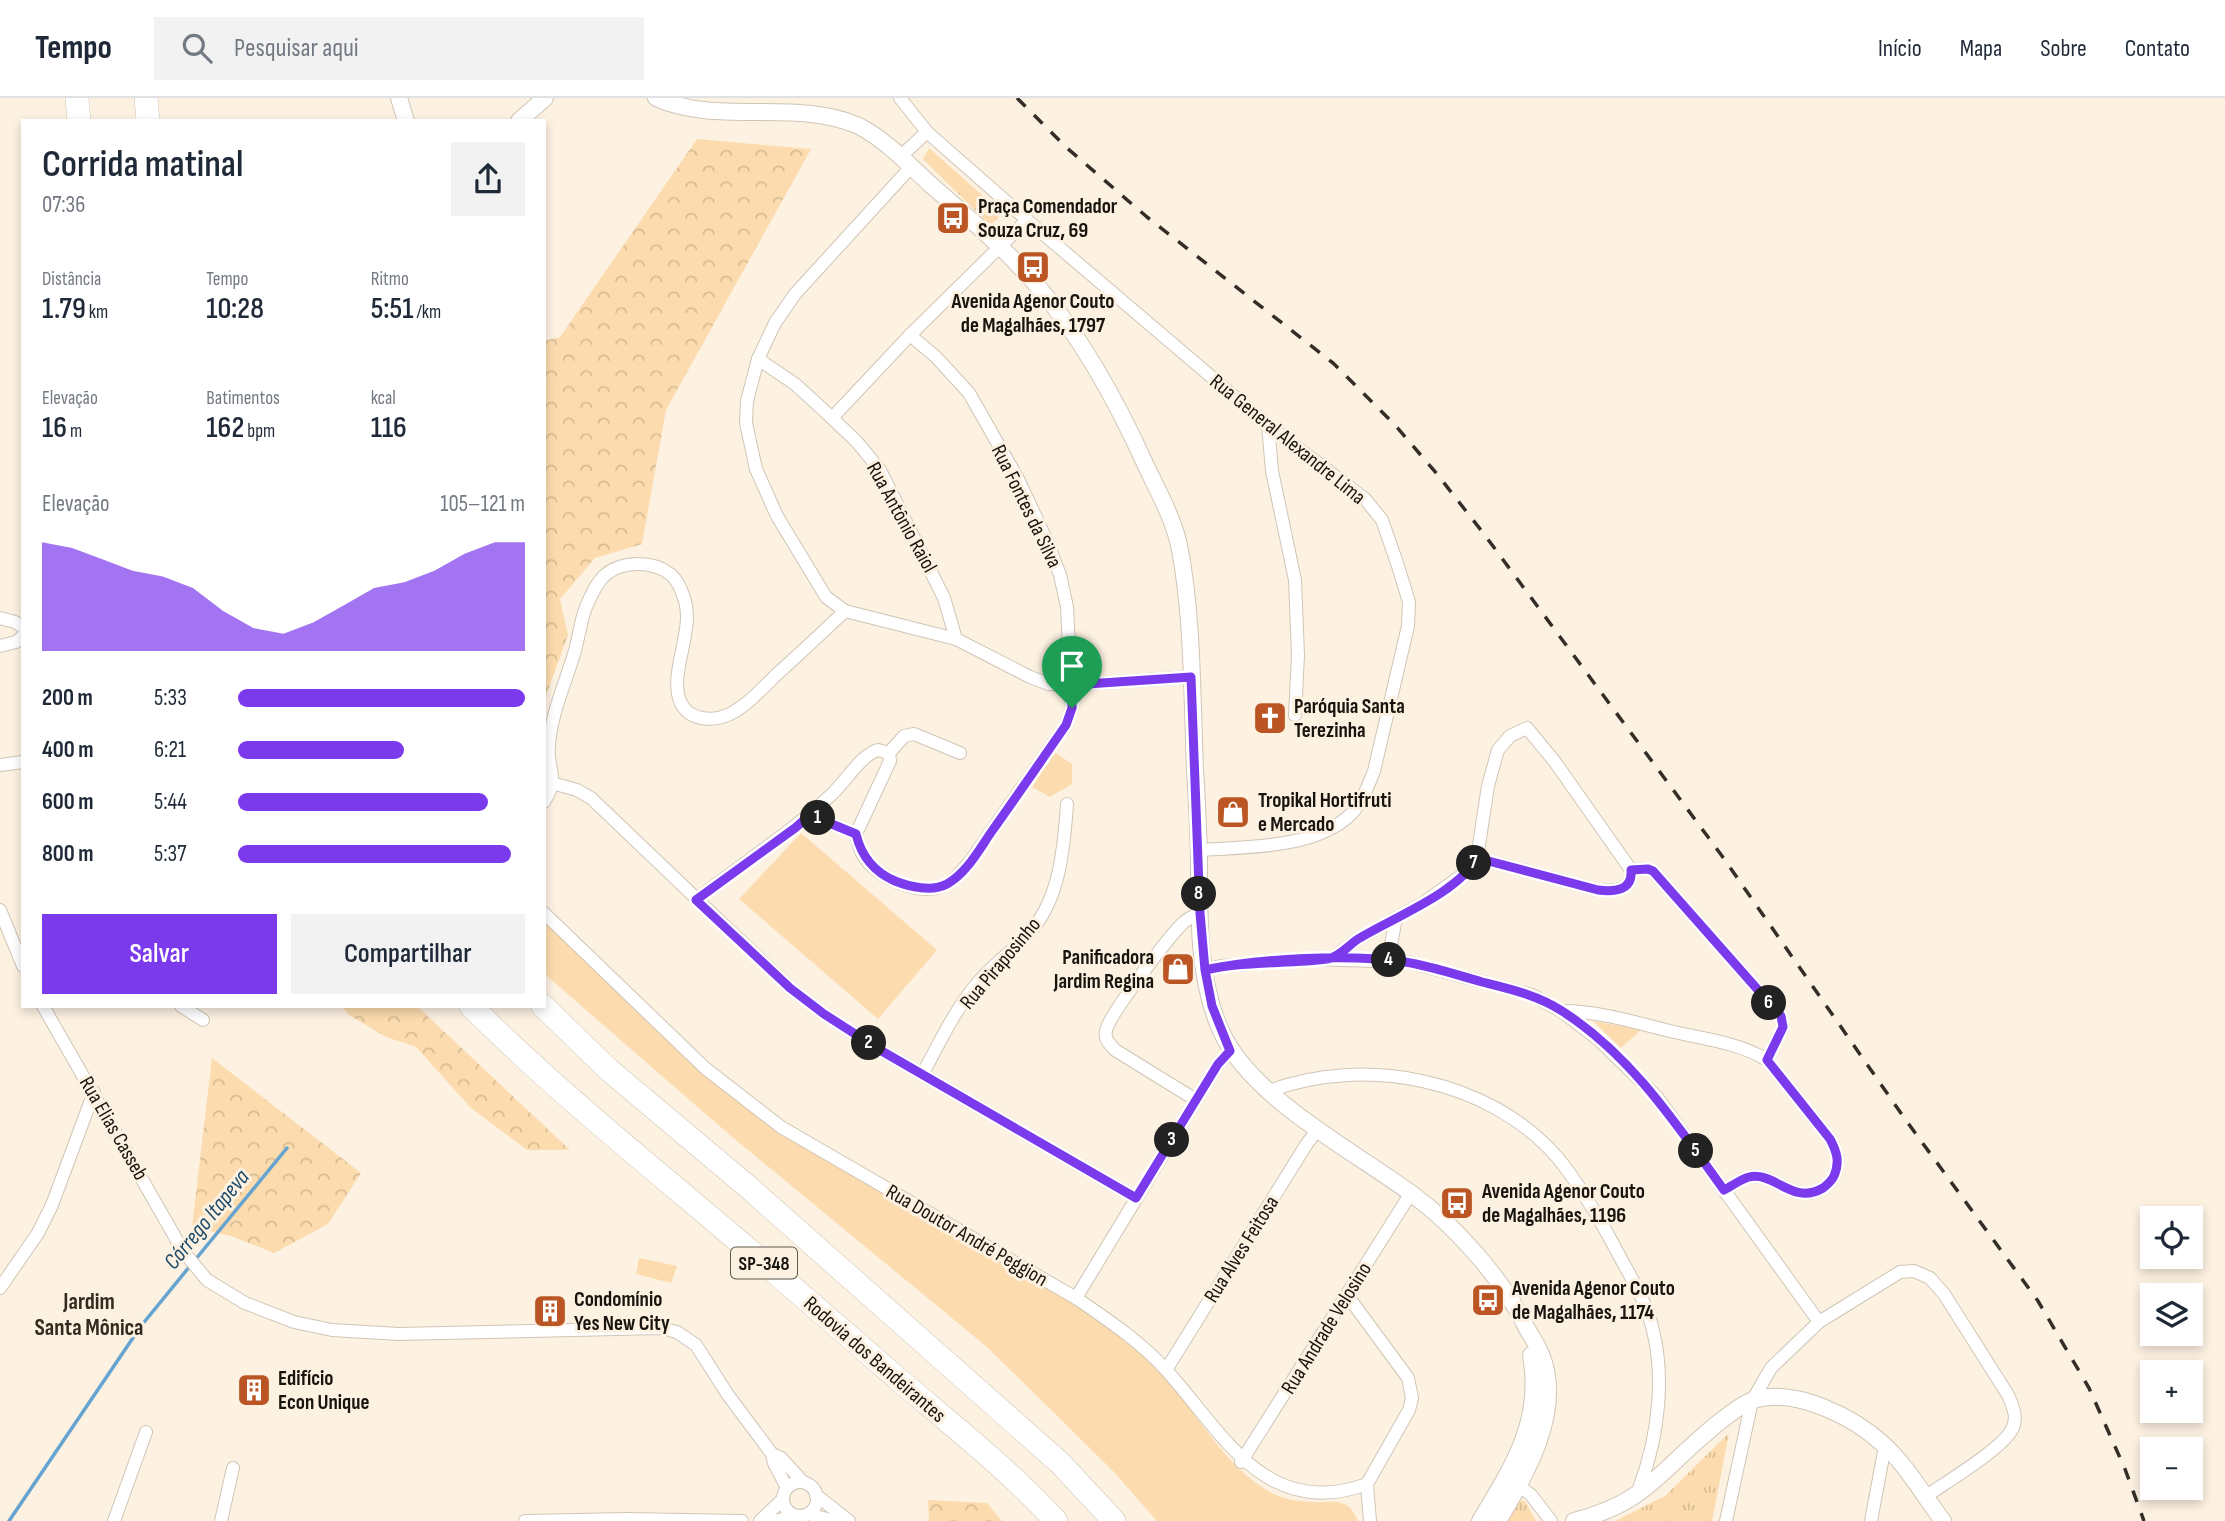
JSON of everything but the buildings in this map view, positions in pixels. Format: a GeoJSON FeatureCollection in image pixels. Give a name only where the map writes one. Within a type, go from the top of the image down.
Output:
{"type":"FeatureCollection","features":[{"type":"Feature","properties":{"kind":"highway"},"geometry":{"type":"LineString","coordinates":[[77,98],[79,119]]}},
{"type":"Feature","properties":{"kind":"highway"},"geometry":{"type":"LineString","coordinates":[[146,98],[148,119]]}},
{"type":"Feature","properties":{"kind":"highway","name":"Rodovia dos Bandeirantes"},"geometry":{"type":"LineString","coordinates":[[473,1008],[519,1055],[579,1108],[906,1386],[1034,1497],[1056,1521]]}},
{"type":"Feature","properties":{"kind":"highway","name":"SP-348"},"geometry":{"type":"LineString","coordinates":[[545,1008],[610,1070],[747,1186],[1060,1463],[1114,1521]]}},
{"type":"Feature","properties":{"kind":"street"},"geometry":{"type":"LineString","coordinates":[[399,98],[405,119]]}},
{"type":"Feature","properties":{"kind":"street"},"geometry":{"type":"LineString","coordinates":[[521,119],[545,98]]}},
{"type":"Feature","properties":{"kind":"street"},"geometry":{"type":"LineString","coordinates":[[656,98],[672,104],[711,108],[814,110],[857,125],[906,161],[1000,246],[1040,289],[1067,324],[1133,437],[1178,540],[1186,594],[1191,677],[1200,913],[1205,970],[1212,1006],[1230,1051],[1269,1091],[1317,1130],[1411,1193],[1441,1217],[1501,1285],[1514,1304],[1526,1328],[1535,1376],[1534,1398],[1528,1434],[1498,1521]]}},
{"type":"Feature","properties":{"kind":"street","name":"Rua General Alexandre Lima"},"geometry":{"type":"LineString","coordinates":[[901,98],[927,132],[1027,220],[1268,425],[1365,499],[1382,520],[1409,602],[1408,626],[1374,771],[1365,793],[1353,812],[1320,833],[1281,845],[1199,849]]}},
{"type":"Feature","properties":{"kind":"street"},"geometry":{"type":"LineString","coordinates":[[927,132],[795,294],[775,323],[758,359],[747,401],[746,423],[756,469],[777,516],[826,597],[845,611],[956,639],[1049,684],[1072,685],[1191,677]]}},
{"type":"Feature","properties":{"kind":"street"},"geometry":{"type":"LineString","coordinates":[[832,418],[910,335],[1027,220]]}},
{"type":"Feature","properties":{"kind":"street","name":"Rua Fontes da Silva"},"geometry":{"type":"LineString","coordinates":[[856,834],[862,854],[874,867],[893,880],[911,886],[945,886],[969,863],[1066,725],[1072,708],[1067,607],[1060,575],[1032,508],[969,393],[936,357],[910,335]]}},
{"type":"Feature","properties":{"kind":"street","name":"Rua Antônio Raiol"},"geometry":{"type":"LineString","coordinates":[[758,359],[795,384],[856,442],[880,470],[944,598],[956,639]]}},
{"type":"Feature","properties":{"kind":"street"},"geometry":{"type":"LineString","coordinates":[[1268,425],[1272,471],[1295,580],[1298,656],[1295,715]]}},
{"type":"Feature","properties":{"kind":"street"},"geometry":{"type":"LineString","coordinates":[[546,797],[552,783],[548,748],[553,718],[592,594],[603,577],[615,568],[647,565],[660,568],[671,575],[681,587],[686,605],[687,625],[678,689],[685,710],[699,718],[720,718],[733,713],[845,611]]}},
{"type":"Feature","properties":{"kind":"street"},"geometry":{"type":"LineString","coordinates":[[0,618],[21,626]]}},
{"type":"Feature","properties":{"kind":"street"},"geometry":{"type":"LineString","coordinates":[[0,646],[16,642],[21,638]]}},
{"type":"Feature","properties":{"kind":"street"},"geometry":{"type":"LineString","coordinates":[[1331,959],[1358,939],[1453,883],[1471,869],[1477,858],[1488,786],[1497,750],[1510,736],[1527,728],[1575,790],[1631,870],[1632,877],[1629,884],[1615,892],[1598,890],[1477,858]]}},
{"type":"Feature","properties":{"kind":"street"},"geometry":{"type":"LineString","coordinates":[[810,815],[856,834],[890,761],[889,753],[904,736],[914,734],[960,753]]}},
{"type":"Feature","properties":{"kind":"street"},"geometry":{"type":"LineString","coordinates":[[696,900],[795,828],[835,792],[873,751],[883,750],[889,753]]}},
{"type":"Feature","properties":{"kind":"street"},"geometry":{"type":"LineString","coordinates":[[0,765],[21,762]]}},
{"type":"Feature","properties":{"kind":"street"},"geometry":{"type":"LineString","coordinates":[[552,783],[577,790],[591,798],[790,988],[824,1014],[1136,1198]]}},
{"type":"Feature","properties":{"kind":"street","name":"Rua Piraposinho"},"geometry":{"type":"LineString","coordinates":[[923,1073],[978,982],[1032,930],[1048,904],[1058,873],[1067,804]]}},
{"type":"Feature","properties":{"kind":"street"},"geometry":{"type":"LineString","coordinates":[[1631,870],[1653,871],[1781,1016],[1783,1027],[1767,1060]]}},
{"type":"Feature","properties":{"kind":"street"},"geometry":{"type":"LineString","coordinates":[[0,910],[21,961]]}},
{"type":"Feature","properties":{"kind":"street"},"geometry":{"type":"LineString","coordinates":[[1196,1100],[1115,1050],[1106,1040],[1105,1030],[1133,986],[1180,926],[1200,913]]}},
{"type":"Feature","properties":{"kind":"street","name":"Rua Doutor André Peggion"},"geometry":{"type":"LineString","coordinates":[[546,915],[705,1068],[781,1127],[1076,1298],[1117,1326],[1166,1370],[1241,1462],[1276,1489],[1310,1497],[1349,1493],[1367,1484]]}},
{"type":"Feature","properties":{"kind":"street"},"geometry":{"type":"LineString","coordinates":[[1388,960],[1396,918]]}},
{"type":"Feature","properties":{"kind":"street"},"geometry":{"type":"LineString","coordinates":[[1205,970],[1221,966],[1331,959],[1388,960],[1429,967],[1532,995],[1561,1011],[1607,1047],[1657,1097],[1819,1322]]}},
{"type":"Feature","properties":{"kind":"street","name":"Rua Elias Casseb"},"geometry":{"type":"LineString","coordinates":[[44,1008],[185,1254],[207,1280],[245,1303],[294,1322],[332,1330],[399,1335],[669,1329],[684,1336],[701,1350],[728,1395],[772,1454]]}},
{"type":"Feature","properties":{"kind":"street"},"geometry":{"type":"LineString","coordinates":[[184,1008],[202,1020]]}},
{"type":"Feature","properties":{"kind":"street"},"geometry":{"type":"LineString","coordinates":[[1561,1011],[1581,1011],[1726,1044],[1756,1053],[1767,1060],[1830,1139],[1837,1153],[1838,1167],[1831,1182],[1819,1190],[1800,1194],[1763,1177],[1749,1177],[1724,1190]]}},
{"type":"Feature","properties":{"kind":"street"},"geometry":{"type":"LineString","coordinates":[[1076,1298],[1218,1064],[1230,1051]]}},
{"type":"Feature","properties":{"kind":"street"},"geometry":{"type":"LineString","coordinates":[[1269,1091],[1290,1083],[1362,1074],[1402,1077],[1447,1087],[1499,1111],[1536,1138],[1557,1158],[1601,1221],[1644,1303],[1655,1344],[1659,1374],[1658,1408],[1648,1466],[1636,1496]]}},
{"type":"Feature","properties":{"kind":"street"},"geometry":{"type":"LineString","coordinates":[[0,1288],[38,1233],[52,1205],[94,1092]]}},
{"type":"Feature","properties":{"kind":"street","name":"Rua Alves Feitosa"},"geometry":{"type":"LineString","coordinates":[[1166,1370],[1317,1130]]}},
{"type":"Feature","properties":{"kind":"street","name":"Rua Andrade Velosino"},"geometry":{"type":"LineString","coordinates":[[1241,1462],[1411,1193]]}},
{"type":"Feature","properties":{"kind":"street"},"geometry":{"type":"LineString","coordinates":[[1726,1521],[1752,1401],[1771,1368],[1819,1322],[1900,1272],[1914,1271],[1930,1278],[1944,1294],[2008,1395],[2016,1413],[2012,1430],[2000,1443],[1925,1497]]}},
{"type":"Feature","properties":{"kind":"street"},"geometry":{"type":"LineString","coordinates":[[1347,1295],[1408,1378],[1412,1398],[1409,1410],[1367,1484],[1370,1521]]}},
{"type":"Feature","properties":{"kind":"street"},"geometry":{"type":"LineString","coordinates":[[1579,1520],[1615,1508],[1636,1496],[1706,1433],[1752,1401],[1781,1397],[1809,1402],[1849,1419],[1885,1446],[1943,1521]]}},
{"type":"Feature","properties":{"kind":"street"},"geometry":{"type":"LineString","coordinates":[[114,1521],[146,1432]]}},
{"type":"Feature","properties":{"kind":"street"},"geometry":{"type":"LineString","coordinates":[[1871,1521],[1885,1446]]}},
{"type":"Feature","properties":{"kind":"street"},"geometry":{"type":"LineString","coordinates":[[772,1454],[781,1458],[803,1482],[849,1521]]}},
{"type":"Feature","properties":{"kind":"street"},"geometry":{"type":"LineString","coordinates":[[772,1454],[785,1493],[786,1509],[834,1521]]}},
{"type":"Feature","properties":{"kind":"street"},"geometry":{"type":"LineString","coordinates":[[220,1521],[233,1468]]}},
{"type":"Feature","properties":{"kind":"street"},"geometry":{"type":"LineString","coordinates":[[1480,1521],[1513,1481]]}},
{"type":"Feature","properties":{"kind":"street"},"geometry":{"type":"LineString","coordinates":[[1513,1481],[1551,1521]]}},
{"type":"Feature","properties":{"kind":"street"},"geometry":{"type":"LineString","coordinates":[[760,1521],[791,1484],[803,1482]]}},
{"type":"Feature","properties":{"kind":"street"},"geometry":{"type":"LineString","coordinates":[[772,1521],[802,1515],[815,1506],[816,1494]]}},
{"type":"Feature","properties":{"kind":"street"},"geometry":{"type":"LineString","coordinates":[[524,1521],[742,1521]]}},
{"type":"Feature","properties":{"kind":"green space"},"geometry":{"type":"Polygon","coordinates":[[[697,139],[811,149],[666,410],[642,544],[595,558],[560,599],[568,635],[546,696],[546,340],[560,337],[697,139]]]}},
{"type":"Feature","properties":{"kind":"green space"},"geometry":{"type":"Polygon","coordinates":[[[929,148],[999,210],[998,219],[988,223],[923,159],[929,148]]]}},
{"type":"Feature","properties":{"kind":"green space"},"geometry":{"type":"Polygon","coordinates":[[[1054,752],[1072,764],[1072,784],[1050,797],[1032,787],[1054,752]]]}},
{"type":"Feature","properties":{"kind":"green space"},"geometry":{"type":"Polygon","coordinates":[[[801,833],[937,950],[878,1019],[739,899],[801,833]]]}},
{"type":"Feature","properties":{"kind":"green space"},"geometry":{"type":"Polygon","coordinates":[[[546,921],[701,1072],[781,1132],[1095,1318],[1142,1354],[1163,1375],[1226,1455],[1255,1482],[1281,1497],[1344,1504],[1358,1521],[1157,1521],[1113,1471],[987,1347],[731,1136],[548,977],[546,921]]]}},
{"type":"Feature","properties":{"kind":"green space"},"geometry":{"type":"Polygon","coordinates":[[[343,1008],[419,1008],[570,1150],[527,1150],[471,1108],[416,1047],[386,1037],[349,1015],[343,1008]]]}},
{"type":"Feature","properties":{"kind":"green space"},"geometry":{"type":"Polygon","coordinates":[[[1593,1021],[1641,1030],[1621,1048],[1593,1021]]]}},
{"type":"Feature","properties":{"kind":"green space"},"geometry":{"type":"Polygon","coordinates":[[[212,1058],[361,1173],[328,1224],[274,1253],[231,1236],[192,1227],[212,1058]]]}},
{"type":"Feature","properties":{"kind":"green space"},"geometry":{"type":"Polygon","coordinates":[[[639,1258],[677,1266],[671,1283],[636,1274],[639,1258]]]}},
{"type":"Feature","properties":{"kind":"green space"},"geometry":{"type":"Polygon","coordinates":[[[1729,1433],[1712,1521],[1615,1521],[1665,1496],[1729,1433]]]}},
{"type":"Feature","properties":{"kind":"green space"},"geometry":{"type":"Polygon","coordinates":[[[928,1500],[987,1503],[1002,1521],[929,1521],[928,1500]]]}},
{"type":"Feature","properties":{"kind":"green space"},"geometry":{"type":"Polygon","coordinates":[[[1517,1501],[1525,1501],[1536,1521],[1505,1521],[1517,1501]]]}},
{"type":"Feature","properties":{"kind":"waterway","name":"Córrego Itapeva"},"geometry":{"type":"LineString","coordinates":[[195,1260],[287,1148]]}},
{"type":"Feature","properties":{"kind":"waterway","name":"Córrego Itapeva"},"geometry":{"type":"LineString","coordinates":[[9,1521],[141,1326],[190,1266]]}},
{"type":"Feature","properties":{"kind":"railway"},"geometry":{"type":"LineString","coordinates":[[1017,98],[1067,148],[1147,217],[1333,363],[1395,425],[1437,474],[1722,856],[1905,1119],[2038,1301],[2089,1388],[2125,1469],[2144,1521]]}},
{"type":"Feature","properties":{"kind":"place","name":"Praça Comendador Souza Cruz, 69"},"geometry":{"type":"Point","coordinates":[953,218]}},
{"type":"Feature","properties":{"kind":"place","name":"Avenida Agenor Couto de Magalhães, 1797"},"geometry":{"type":"Point","coordinates":[1033,267]}},
{"type":"Feature","properties":{"kind":"place","name":"Paróquia Santa Terezinha"},"geometry":{"type":"Point","coordinates":[1270,718]}},
{"type":"Feature","properties":{"kind":"place","name":"Tropikal Hortifruti e Mercado"},"geometry":{"type":"Point","coordinates":[1233,812]}},
{"type":"Feature","properties":{"kind":"place","name":"Panificadora Jardim Regina"},"geometry":{"type":"Point","coordinates":[1178,969]}},
{"type":"Feature","properties":{"kind":"place","name":"Avenida Agenor Couto de Magalhães, 1196"},"geometry":{"type":"Point","coordinates":[1457,1203]}},
{"type":"Feature","properties":{"kind":"place","name":"Avenida Agenor Couto de Magalhães, 1174"},"geometry":{"type":"Point","coordinates":[1488,1300]}},
{"type":"Feature","properties":{"kind":"place","name":"Condomínio Yes New City"},"geometry":{"type":"Point","coordinates":[550,1311]}},
{"type":"Feature","properties":{"kind":"place","name":"Edifício Econ Unique"},"geometry":{"type":"Point","coordinates":[254,1390]}},
{"type":"Feature","properties":{"kind":"district","name":"Jardim Santa Mônica"},"geometry":{"type":"Point","coordinates":[89,1314]}},
{"type":"Feature","properties":{"kind":"route"},"geometry":{"type":"LineString","coordinates":[[1072,708],[1066,725],[1035,771],[969,863],[945,886],[911,886],[893,880],[874,867],[862,854],[856,834],[810,815],[696,900],[790,988],[824,1014],[880,1050],[1136,1198],[1218,1064],[1230,1051],[1212,1006],[1205,970],[1221,966],[1311,959],[1408,962],[1532,995],[1561,1011],[1623,1061],[1657,1097],[1724,1190],[1749,1177],[1763,1177],[1800,1194],[1819,1190],[1831,1182],[1838,1167],[1837,1153],[1830,1139],[1767,1060],[1783,1027],[1781,1016],[1653,871],[1631,870],[1629,884],[1615,892],[1598,890],[1477,858],[1471,869],[1453,883],[1358,939],[1331,959],[1311,959],[1221,966],[1205,970],[1200,913],[1191,677],[1072,685],[1072,708]]}}]}
